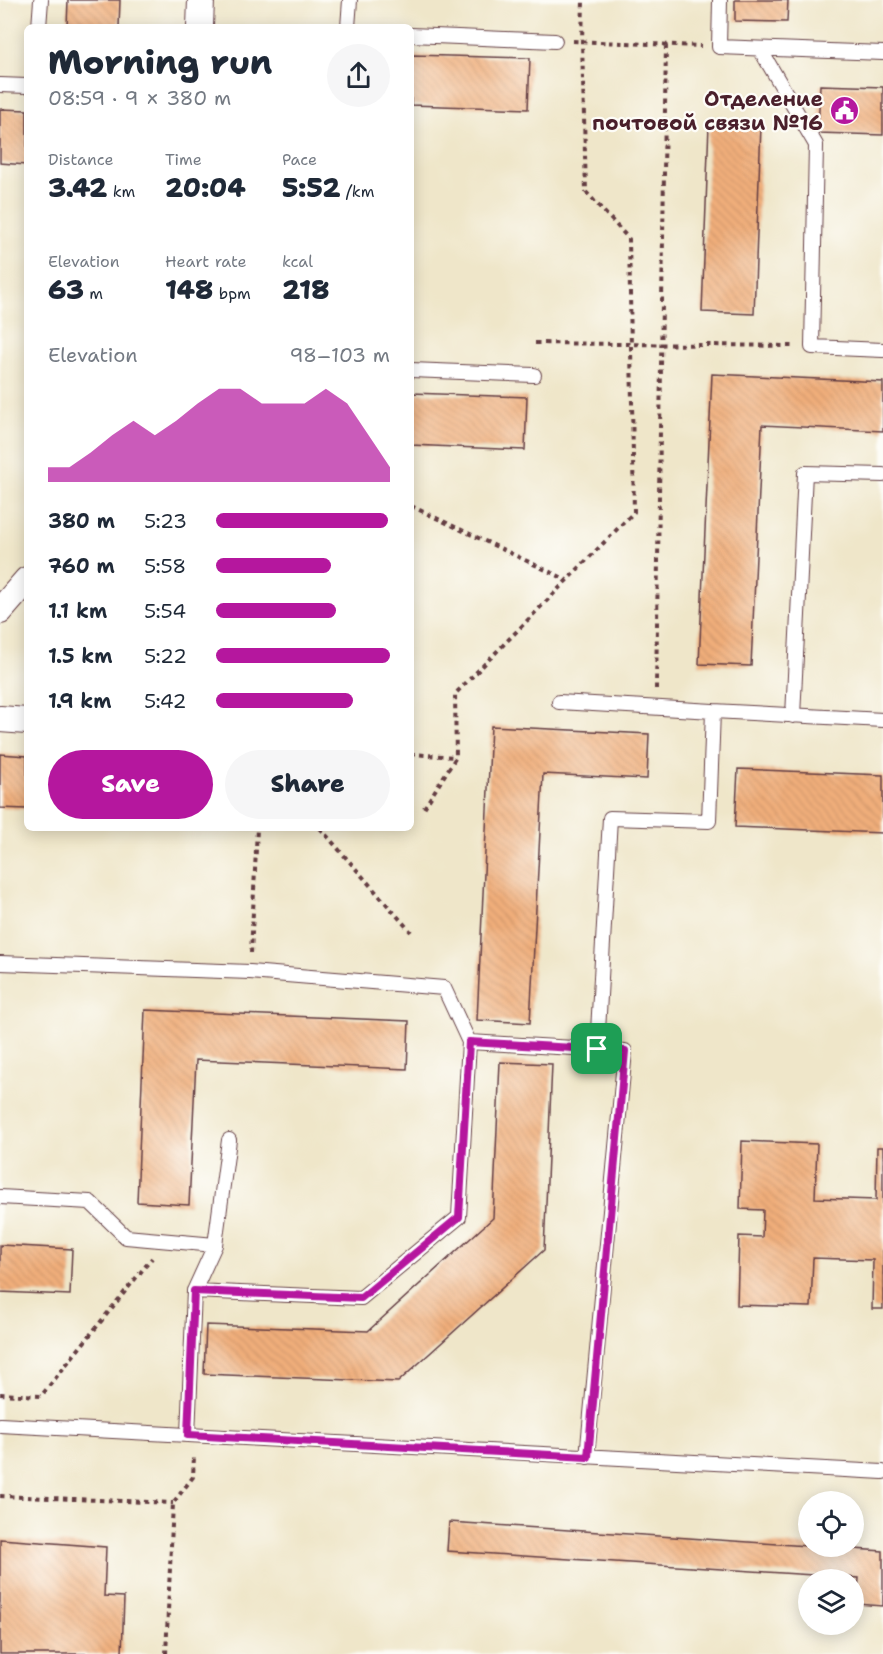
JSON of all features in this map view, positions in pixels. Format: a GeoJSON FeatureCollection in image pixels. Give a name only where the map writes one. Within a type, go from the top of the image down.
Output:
{"type":"FeatureCollection","features":[{"type":"Feature","properties":{"kind":"street"},"geometry":{"type":"LineString","coordinates":[[200,24],[201,0]]}},
{"type":"Feature","properties":{"kind":"street"},"geometry":{"type":"LineString","coordinates":[[0,611],[24,583]]}},
{"type":"Feature","properties":{"kind":"street"},"geometry":{"type":"LineString","coordinates":[[0,719],[24,721]]}},
{"type":"Feature","properties":{"kind":"lane"},"geometry":{"type":"LineString","coordinates":[[39,24],[41,0]]}},
{"type":"Feature","properties":{"kind":"lane"},"geometry":{"type":"LineString","coordinates":[[348,24],[350,0]]}},
{"type":"Feature","properties":{"kind":"lane"},"geometry":{"type":"LineString","coordinates":[[720,0],[719,47],[883,53]]}},
{"type":"Feature","properties":{"kind":"lane"},"geometry":{"type":"LineString","coordinates":[[414,35],[555,41]]}},
{"type":"Feature","properties":{"kind":"lane"},"geometry":{"type":"LineString","coordinates":[[760,49],[816,145],[812,347],[883,350]]}},
{"type":"Feature","properties":{"kind":"lane"},"geometry":{"type":"LineString","coordinates":[[0,85],[24,86]]}},
{"type":"Feature","properties":{"kind":"lane"},"geometry":{"type":"LineString","coordinates":[[414,370],[534,375]]}},
{"type":"Feature","properties":{"kind":"lane"},"geometry":{"type":"LineString","coordinates":[[794,716],[805,473],[883,475]]}},
{"type":"Feature","properties":{"kind":"lane"},"geometry":{"type":"LineString","coordinates":[[559,702],[883,720]]}},
{"type":"Feature","properties":{"kind":"lane"},"geometry":{"type":"LineString","coordinates":[[597,1049],[610,818],[709,821],[713,711]]}},
{"type":"Feature","properties":{"kind":"lane"},"geometry":{"type":"LineString","coordinates":[[0,963],[250,972],[444,988],[469,1042],[459,1217],[361,1298],[194,1291]]}},
{"type":"Feature","properties":{"kind":"lane"},"geometry":{"type":"LineString","coordinates":[[469,1042],[625,1051],[588,1457]]}},
{"type":"Feature","properties":{"kind":"lane"},"geometry":{"type":"LineString","coordinates":[[188,1435],[194,1291],[215,1245],[229,1140]]}},
{"type":"Feature","properties":{"kind":"lane"},"geometry":{"type":"LineString","coordinates":[[0,1197],[90,1202],[126,1237],[215,1245]]}},
{"type":"Feature","properties":{"kind":"lane"},"geometry":{"type":"LineString","coordinates":[[0,1425],[883,1472]]}},
{"type":"Feature","properties":{"kind":"path"},"geometry":{"type":"LineString","coordinates":[[424,808],[456,757],[455,694],[634,512],[629,239],[586,192],[583,0]]}},
{"type":"Feature","properties":{"kind":"path"},"geometry":{"type":"LineString","coordinates":[[555,41],[719,47]]}},
{"type":"Feature","properties":{"kind":"path"},"geometry":{"type":"LineString","coordinates":[[656,708],[666,44]]}},
{"type":"Feature","properties":{"kind":"path"},"geometry":{"type":"LineString","coordinates":[[535,343],[812,347]]}},
{"type":"Feature","properties":{"kind":"path"},"geometry":{"type":"LineString","coordinates":[[414,507],[567,580]]}},
{"type":"Feature","properties":{"kind":"path"},"geometry":{"type":"LineString","coordinates":[[414,754],[456,757]]}},
{"type":"Feature","properties":{"kind":"path"},"geometry":{"type":"LineString","coordinates":[[250,972],[257,831]]}},
{"type":"Feature","properties":{"kind":"path"},"geometry":{"type":"LineString","coordinates":[[323,831],[411,932]]}},
{"type":"Feature","properties":{"kind":"path"},"geometry":{"type":"LineString","coordinates":[[0,1394],[41,1396],[166,1241]]}},
{"type":"Feature","properties":{"kind":"path"},"geometry":{"type":"LineString","coordinates":[[166,1654],[173,1503],[193,1477],[194,1455],[188,1435]]}},
{"type":"Feature","properties":{"kind":"path"},"geometry":{"type":"LineString","coordinates":[[0,1496],[173,1503]]}},
{"type":"Feature","properties":{"kind":"building"},"geometry":{"type":"Polygon","coordinates":[[[68,0],[120,0],[119,24],[67,24],[68,0]]]}},
{"type":"Feature","properties":{"kind":"building"},"geometry":{"type":"Polygon","coordinates":[[[735,0],[788,0],[787,22],[735,21],[735,0]]]}},
{"type":"Feature","properties":{"kind":"building"},"geometry":{"type":"Polygon","coordinates":[[[414,55],[530,58],[528,109],[414,105],[414,55]]]}},
{"type":"Feature","properties":{"kind":"building"},"geometry":{"type":"Polygon","coordinates":[[[820,85],[883,87],[883,135],[818,133],[820,85]]]}},
{"type":"Feature","properties":{"kind":"building"},"geometry":{"type":"Polygon","coordinates":[[[0,109],[24,110],[24,165],[0,163],[0,109]]]}},
{"type":"Feature","properties":{"kind":"building"},"geometry":{"type":"Polygon","coordinates":[[[709,124],[761,125],[754,314],[702,312],[709,124]]]}},
{"type":"Feature","properties":{"kind":"building"},"geometry":{"type":"Polygon","coordinates":[[[712,374],[883,382],[883,431],[762,425],[751,666],[699,664],[712,374]]]}},
{"type":"Feature","properties":{"kind":"building"},"geometry":{"type":"Polygon","coordinates":[[[414,393],[527,397],[525,450],[414,445],[414,393]]]}},
{"type":"Feature","properties":{"kind":"building"},"geometry":{"type":"Polygon","coordinates":[[[491,726],[649,734],[647,779],[543,774],[530,1023],[477,1020],[491,726]]]}},
{"type":"Feature","properties":{"kind":"building"},"geometry":{"type":"Polygon","coordinates":[[[0,754],[24,756],[24,809],[0,808],[0,754]]]}},
{"type":"Feature","properties":{"kind":"building"},"geometry":{"type":"Polygon","coordinates":[[[738,769],[883,775],[883,833],[735,827],[738,769]]]}},
{"type":"Feature","properties":{"kind":"building"},"geometry":{"type":"Polygon","coordinates":[[[145,1010],[409,1021],[407,1069],[196,1060],[189,1205],[137,1202],[145,1010]]]}},
{"type":"Feature","properties":{"kind":"building"},"geometry":{"type":"Polygon","coordinates":[[[500,1062],[552,1064],[544,1250],[398,1382],[204,1374],[206,1325],[368,1331],[493,1218],[500,1062]]]}},
{"type":"Feature","properties":{"kind":"building"},"geometry":{"type":"Polygon","coordinates":[[[742,1141],[817,1144],[815,1198],[876,1200],[877,1147],[883,1147],[883,1309],[872,1309],[873,1260],[813,1258],[811,1307],[737,1305],[739,1236],[762,1237],[763,1210],[740,1209],[742,1141]]]}},
{"type":"Feature","properties":{"kind":"building"},"geometry":{"type":"Polygon","coordinates":[[[0,1245],[72,1249],[70,1295],[0,1292],[0,1245]]]}},
{"type":"Feature","properties":{"kind":"building"},"geometry":{"type":"Polygon","coordinates":[[[449,1522],[798,1545],[798,1557],[864,1557],[864,1550],[883,1551],[883,1606],[864,1605],[864,1569],[798,1569],[798,1574],[447,1551],[449,1522]]]}},
{"type":"Feature","properties":{"kind":"building"},"geometry":{"type":"Polygon","coordinates":[[[0,1539],[106,1547],[104,1596],[124,1597],[122,1654],[0,1654],[0,1539]]]}},
{"type":"Feature","properties":{"kind":"place","name":"Отделение почтовой связи №16"},"geometry":{"type":"Point","coordinates":[844,111]}},
{"type":"Feature","properties":{"kind":"route"},"geometry":{"type":"LineString","coordinates":[[469,1042],[597,1049],[625,1051],[588,1457],[188,1435],[194,1291],[361,1298],[459,1217],[469,1042]]}}]}
